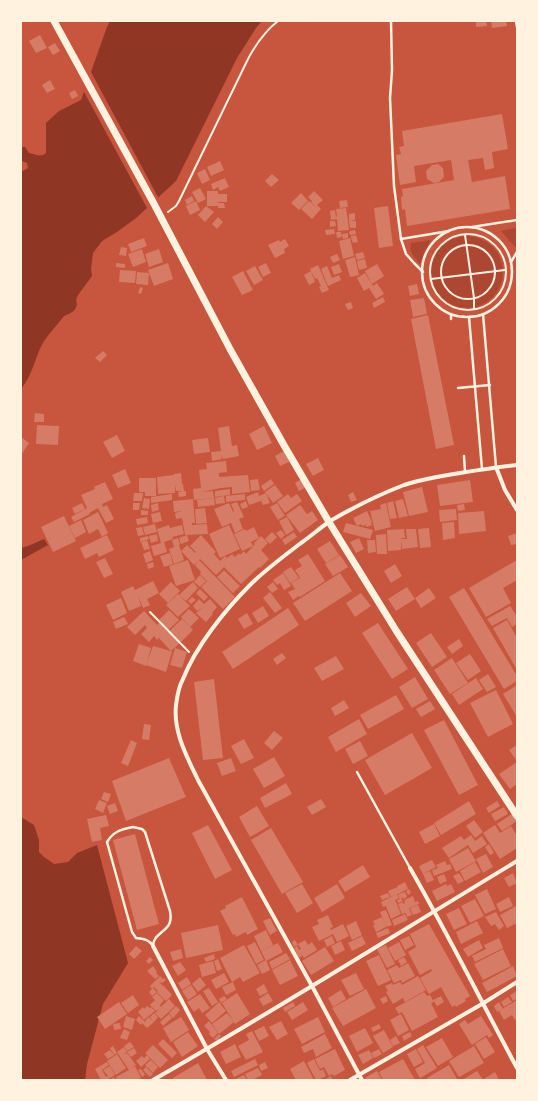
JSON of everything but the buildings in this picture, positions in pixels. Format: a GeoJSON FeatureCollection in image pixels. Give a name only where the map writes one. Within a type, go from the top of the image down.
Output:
{"type":"FeatureCollection","features":[{"type":"Feature","properties":{"kind":"main road"},"geometry":{"type":"LineString","coordinates":[[54,21],[239,366],[285,447],[329,522],[397,632],[517,816]]}},
{"type":"Feature","properties":{"kind":"street"},"geometry":{"type":"LineString","coordinates":[[362,1080],[312,986],[198,780],[184,751],[179,737],[176,721],[176,706],[182,680],[209,633],[250,585],[280,559],[329,522],[363,503],[405,485],[430,478],[517,464]]}},
{"type":"Feature","properties":{"kind":"street"},"geometry":{"type":"LineString","coordinates":[[496,467],[505,490],[517,510]]}},
{"type":"Feature","properties":{"kind":"street"},"geometry":{"type":"LineString","coordinates":[[154,1080],[208,1049],[517,861]]}},
{"type":"Feature","properties":{"kind":"street"},"geometry":{"type":"LineString","coordinates":[[410,868],[435,911],[482,1004],[517,1068]]}},
{"type":"Feature","properties":{"kind":"street"},"geometry":{"type":"LineString","coordinates":[[153,946],[226,1080]]}},
{"type":"Feature","properties":{"kind":"street"},"geometry":{"type":"LineString","coordinates":[[350,1080],[482,1004],[517,982]]}},
{"type":"Feature","properties":{"kind":"lane"},"geometry":{"type":"LineString","coordinates":[[391,21],[392,70],[390,98],[394,186],[403,247],[406,254],[423,272]]}},
{"type":"Feature","properties":{"kind":"lane"},"geometry":{"type":"LineString","coordinates":[[516,21],[517,26]]}},
{"type":"Feature","properties":{"kind":"lane"},"geometry":{"type":"LineString","coordinates":[[468,228],[517,220]]}},
{"type":"Feature","properties":{"kind":"lane"},"geometry":{"type":"LineString","coordinates":[[460,228],[468,228],[476,228],[485,231],[499,240],[511,262],[512,278],[507,293],[497,306],[483,314],[463,317],[451,314],[436,304],[426,289],[423,272],[426,254],[443,235],[460,228]]}},
{"type":"Feature","properties":{"kind":"lane"},"geometry":{"type":"LineString","coordinates":[[401,238],[451,231]]}},
{"type":"Feature","properties":{"kind":"lane"},"geometry":{"type":"LineString","coordinates":[[511,262],[517,252]]}},
{"type":"Feature","properties":{"kind":"lane"},"geometry":{"type":"LineString","coordinates":[[451,314],[452,319]]}},
{"type":"Feature","properties":{"kind":"lane"},"geometry":{"type":"LineString","coordinates":[[483,314],[496,467]]}},
{"type":"Feature","properties":{"kind":"lane"},"geometry":{"type":"LineString","coordinates":[[469,317],[482,469]]}},
{"type":"Feature","properties":{"kind":"lane"},"geometry":{"type":"LineString","coordinates":[[458,388],[490,384]]}},
{"type":"Feature","properties":{"kind":"lane"},"geometry":{"type":"LineString","coordinates":[[464,456],[465,472]]}},
{"type":"Feature","properties":{"kind":"lane"},"geometry":{"type":"LineString","coordinates":[[357,772],[410,868]]}},
{"type":"Feature","properties":{"kind":"lane"},"geometry":{"type":"LineString","coordinates":[[133,827],[142,829],[146,832],[170,911],[171,917],[168,927],[155,940],[153,946],[151,942],[136,938],[132,932],[107,842],[116,832],[127,828],[133,827]]}},
{"type":"Feature","properties":{"kind":"path"},"geometry":{"type":"LineString","coordinates":[[160,217],[176,206],[248,59],[268,28],[278,21]]}},
{"type":"Feature","properties":{"kind":"path"},"geometry":{"type":"LineString","coordinates":[[465,234],[474,298],[474,309]]}},
{"type":"Feature","properties":{"kind":"path"},"geometry":{"type":"LineString","coordinates":[[465,234],[480,236],[495,246],[502,256],[505,270],[503,285],[497,295],[488,303],[474,309],[460,309],[448,305],[435,291],[430,279],[430,266],[438,248],[448,240],[465,234]]}},
{"type":"Feature","properties":{"kind":"path"},"geometry":{"type":"LineString","coordinates":[[466,245],[478,247],[485,251],[491,258],[495,272],[494,280],[490,288],[484,294],[474,298],[462,299],[454,295],[447,289],[442,278],[442,268],[446,256],[456,248],[466,245]]}},
{"type":"Feature","properties":{"kind":"path"},"geometry":{"type":"LineString","coordinates":[[430,279],[505,270]]}},
{"type":"Feature","properties":{"kind":"path"},"geometry":{"type":"LineString","coordinates":[[150,612],[194,657]]}},
{"type":"Feature","properties":{"kind":"shaded area"},"geometry":{"type":"Polygon","coordinates":[[[110,21],[262,21],[237,58],[176,181],[136,218],[102,241],[93,253],[91,269],[92,276],[78,295],[76,300],[76,308],[64,316],[44,341],[31,372],[21,389],[21,172],[28,168],[27,163],[22,161],[21,147],[25,147],[29,153],[42,155],[46,153],[46,123],[59,111],[81,100],[110,21]]]}},
{"type":"Feature","properties":{"kind":"shaded area"},"geometry":{"type":"Polygon","coordinates":[[[515,228],[517,229],[517,243],[515,247],[501,231],[515,228]]]}},
{"type":"Feature","properties":{"kind":"shaded area"},"geometry":{"type":"Polygon","coordinates":[[[460,236],[474,236],[481,238],[493,246],[501,258],[503,272],[501,286],[493,298],[481,306],[474,308],[460,308],[453,306],[441,298],[433,286],[431,279],[431,265],[433,258],[441,246],[453,238],[460,236]]]}},
{"type":"Feature","properties":{"kind":"shaded area"},"geometry":{"type":"Polygon","coordinates":[[[431,240],[420,264],[411,252],[411,243],[431,240]]]}},
{"type":"Feature","properties":{"kind":"shaded area"},"geometry":{"type":"Polygon","coordinates":[[[44,539],[48,545],[21,560],[21,548],[44,539]]]}},
{"type":"Feature","properties":{"kind":"shaded area"},"geometry":{"type":"Polygon","coordinates":[[[21,817],[34,825],[39,840],[39,852],[54,864],[68,862],[77,853],[97,845],[128,963],[103,1004],[87,1064],[85,1080],[21,1080],[21,817]]]}},
{"type":"Feature","properties":{"kind":"pier"},"geometry":{"type":"Polygon","coordinates":[[[90,70],[159,199],[152,206],[147,208],[83,90],[90,70]]]}}]}
